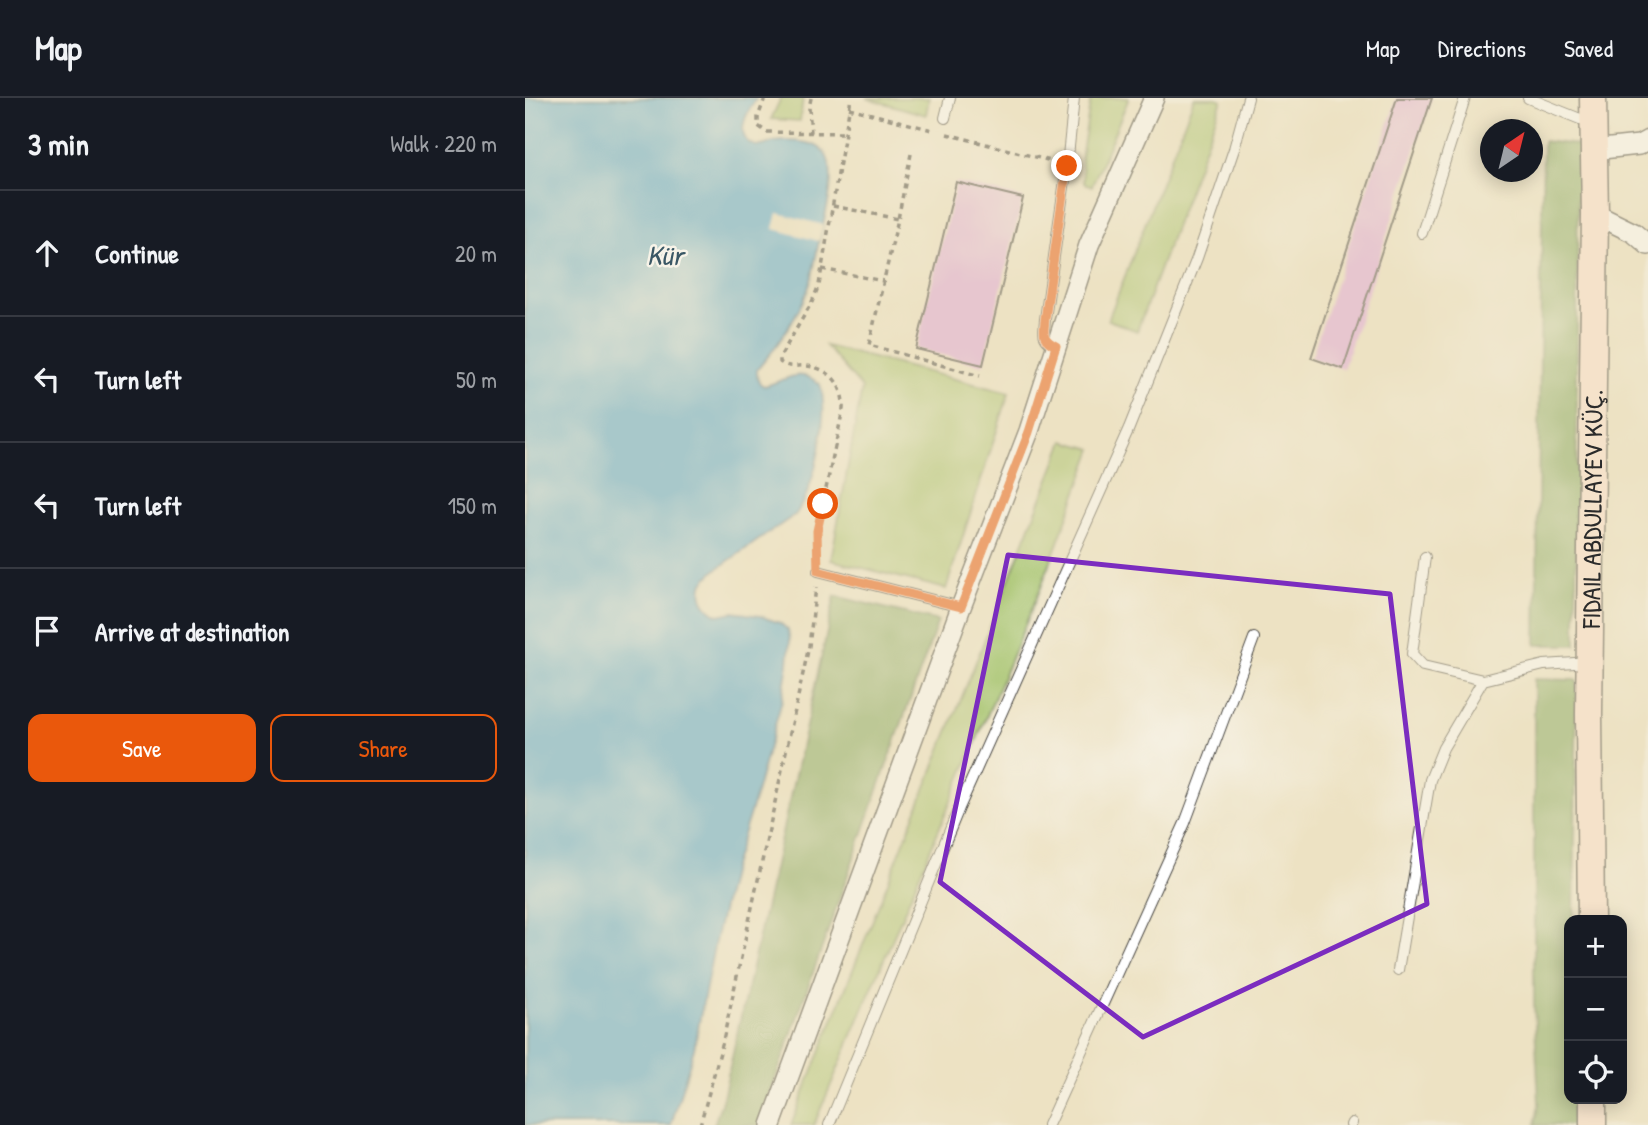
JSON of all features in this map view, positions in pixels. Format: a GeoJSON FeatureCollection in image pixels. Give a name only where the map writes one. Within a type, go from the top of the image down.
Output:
{"type":"FeatureCollection","features":[{"type":"Feature","properties":{"kind":"street"},"geometry":{"type":"LineString","coordinates":[[771,1125],[961,607],[1029,432],[1093,235],[1154,98]]}},
{"type":"Feature","properties":{"kind":"street","name":"FIDAIL ABDULLAYEV KÜÇ."},"geometry":{"type":"LineString","coordinates":[[1591,915],[1589,714],[1595,214],[1593,98]]}},
{"type":"Feature","properties":{"kind":"street"},"geometry":{"type":"LineString","coordinates":[[1593,137],[1639,145],[1648,140]]}},
{"type":"Feature","properties":{"kind":"street"},"geometry":{"type":"LineString","coordinates":[[1595,214],[1634,233],[1648,246]]}},
{"type":"Feature","properties":{"kind":"street"},"geometry":{"type":"LineString","coordinates":[[1593,1104],[1593,1125]]}},
{"type":"Feature","properties":{"kind":"lane"},"geometry":{"type":"LineString","coordinates":[[945,118],[950,98]]}},
{"type":"Feature","properties":{"kind":"lane"},"geometry":{"type":"LineString","coordinates":[[1056,346],[1047,342],[1044,327],[1074,98]]}},
{"type":"Feature","properties":{"kind":"lane"},"geometry":{"type":"LineString","coordinates":[[829,1125],[958,808],[1129,428],[1197,258],[1234,149],[1248,98]]}},
{"type":"Feature","properties":{"kind":"lane"},"geometry":{"type":"LineString","coordinates":[[1422,233],[1465,98]]}},
{"type":"Feature","properties":{"kind":"lane"},"geometry":{"type":"LineString","coordinates":[[1528,98],[1593,137]]}},
{"type":"Feature","properties":{"kind":"lane"},"geometry":{"type":"LineString","coordinates":[[1425,557],[1412,654],[1423,666],[1483,680],[1544,665],[1590,662]]}},
{"type":"Feature","properties":{"kind":"lane"},"geometry":{"type":"LineString","coordinates":[[818,571],[961,607]]}},
{"type":"Feature","properties":{"kind":"lane"},"geometry":{"type":"LineString","coordinates":[[1048,1125],[1185,823],[1254,638]]}},
{"type":"Feature","properties":{"kind":"lane"},"geometry":{"type":"LineString","coordinates":[[1398,971],[1430,780],[1443,748],[1483,680]]}},
{"type":"Feature","properties":{"kind":"path"},"geometry":{"type":"LineString","coordinates":[[765,98],[758,125],[767,132],[845,133]]}},
{"type":"Feature","properties":{"kind":"path"},"geometry":{"type":"LineString","coordinates":[[811,98],[811,132]]}},
{"type":"Feature","properties":{"kind":"path"},"geometry":{"type":"LineString","coordinates":[[700,1125],[722,1045],[806,660],[818,571],[817,531],[843,409],[839,386],[831,377],[820,369],[789,367],[780,362],[782,351],[819,285],[851,98]]}},
{"type":"Feature","properties":{"kind":"path"},"geometry":{"type":"LineString","coordinates":[[849,108],[1067,166]]}},
{"type":"Feature","properties":{"kind":"path"},"geometry":{"type":"LineString","coordinates":[[911,154],[869,345],[980,376]]}},
{"type":"Feature","properties":{"kind":"path"},"geometry":{"type":"LineString","coordinates":[[833,206],[898,219]]}},
{"type":"Feature","properties":{"kind":"path"},"geometry":{"type":"LineString","coordinates":[[822,269],[883,281]]}},
{"type":"Feature","properties":{"kind":"highlighted area"},"geometry":{"type":"Polygon","coordinates":[[[1008,555],[1390,594],[1427,904],[1143,1037],[940,882],[1008,555]]]}},
{"type":"Feature","properties":{"kind":"green space"},"geometry":{"type":"Polygon","coordinates":[[[781,98],[803,98],[800,121],[771,119],[781,98]]]}},
{"type":"Feature","properties":{"kind":"green space"},"geometry":{"type":"Polygon","coordinates":[[[866,98],[929,98],[926,115],[866,98]]]}},
{"type":"Feature","properties":{"kind":"green space"},"geometry":{"type":"Polygon","coordinates":[[[1091,98],[1129,98],[1092,186],[1084,183],[1081,158],[1091,98]]]}},
{"type":"Feature","properties":{"kind":"green space"},"geometry":{"type":"Polygon","coordinates":[[[1194,98],[1222,100],[1137,331],[1108,320],[1194,98]]]}},
{"type":"Feature","properties":{"kind":"green space"},"geometry":{"type":"Polygon","coordinates":[[[1543,141],[1578,145],[1576,645],[1536,645],[1543,141]]]}},
{"type":"Feature","properties":{"kind":"green space"},"geometry":{"type":"Polygon","coordinates":[[[826,346],[1009,393],[946,589],[831,560],[862,388],[826,346]]]}},
{"type":"Feature","properties":{"kind":"green space"},"geometry":{"type":"Polygon","coordinates":[[[1064,441],[1093,449],[1040,590],[814,1125],[791,1125],[1064,441]]]}},
{"type":"Feature","properties":{"kind":"green space"},"geometry":{"type":"Polygon","coordinates":[[[835,596],[938,621],[759,1125],[714,1125],[723,1097],[835,596]]]}},
{"type":"Feature","properties":{"kind":"green space"},"geometry":{"type":"Polygon","coordinates":[[[1534,679],[1577,680],[1574,915],[1564,915],[1564,1104],[1573,1104],[1572,1125],[1535,1125],[1539,1104],[1534,1005],[1534,679]]]}},
{"type":"Feature","properties":{"kind":"water","name":"Kür"},"geometry":{"type":"Polygon","coordinates":[[[525,98],[757,98],[743,126],[748,142],[760,146],[786,141],[814,145],[824,152],[831,172],[829,196],[809,288],[785,333],[757,370],[757,377],[764,386],[798,375],[820,384],[823,398],[822,432],[815,469],[796,514],[714,571],[701,590],[707,607],[714,613],[718,615],[733,612],[760,616],[780,623],[788,630],[790,640],[782,700],[731,873],[694,1049],[671,1125],[525,1125],[525,98]]]}},
{"type":"Feature","properties":{"kind":"pier"},"geometry":{"type":"Polygon","coordinates":[[[778,213],[823,225],[819,241],[774,229],[778,213]]]}},
{"type":"Feature","properties":{"kind":"building"},"geometry":{"type":"Polygon","coordinates":[[[1397,98],[1432,98],[1343,369],[1311,358],[1397,98]]]}},
{"type":"Feature","properties":{"kind":"building"},"geometry":{"type":"Polygon","coordinates":[[[956,182],[1023,198],[983,365],[916,349],[956,182]]]}},
{"type":"Feature","properties":{"kind":"route"},"geometry":{"type":"LineString","coordinates":[[823,504],[817,531],[818,571],[961,607],[1029,432],[1056,346],[1047,342],[1044,335],[1067,166]]}}]}
